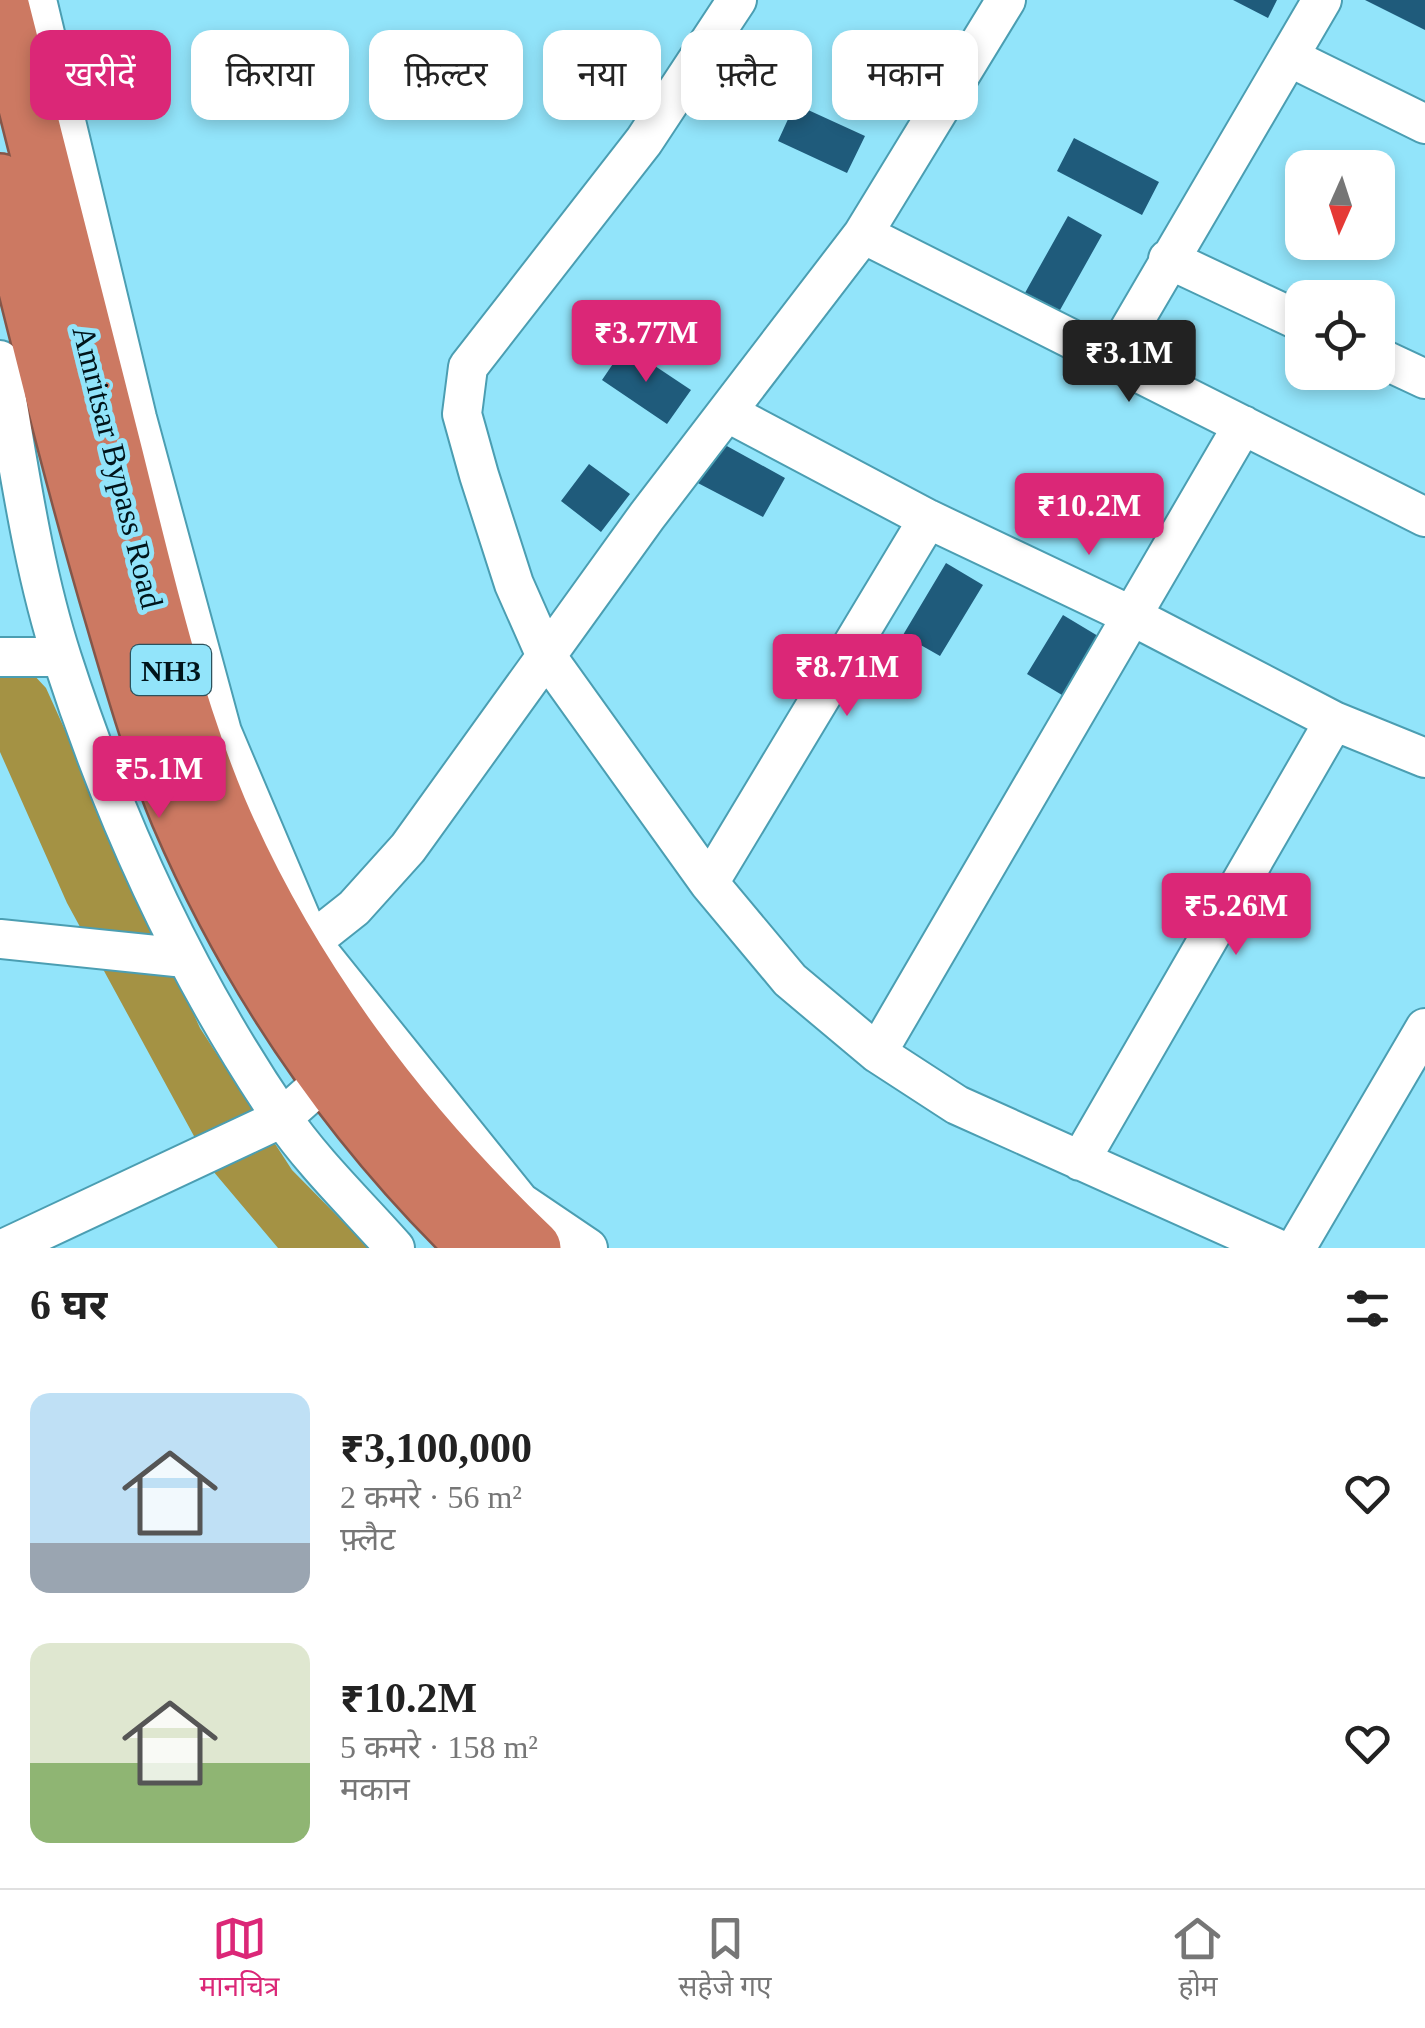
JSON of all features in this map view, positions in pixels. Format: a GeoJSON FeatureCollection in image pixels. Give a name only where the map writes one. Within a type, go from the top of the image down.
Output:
{"type":"FeatureCollection","features":[{"type":"Feature","properties":{"kind":"highway","name":"Amritsar Bypass Road"},"geometry":{"type":"LineString","coordinates":[[0,1],[163,646],[220,810],[304,970],[366,1060],[479,1197],[532,1248]]}},
{"type":"Feature","properties":{"kind":"highway","name":"Amritsar Bypass Road"},"geometry":{"type":"LineString","coordinates":[[0,182],[24,367],[180,815],[240,938],[327,1078],[386,1153],[477,1248]]}},
{"type":"Feature","properties":{"kind":"street"},"geometry":{"type":"LineString","coordinates":[[37,0],[137,418],[222,732],[312,942],[520,1202],[588,1248]]}},
{"type":"Feature","properties":{"kind":"street"},"geometry":{"type":"LineString","coordinates":[[737,0],[644,141],[468,367],[462,414],[514,584],[545,654],[708,884],[790,980],[877,1054],[957,1105],[1276,1248]]}},
{"type":"Feature","properties":{"kind":"street"},"geometry":{"type":"LineString","coordinates":[[312,942],[354,908],[408,848],[545,654],[864,234],[1006,0]]}},
{"type":"Feature","properties":{"kind":"street"},"geometry":{"type":"LineString","coordinates":[[1112,359],[1322,0]]}},
{"type":"Feature","properties":{"kind":"street"},"geometry":{"type":"LineString","coordinates":[[1288,57],[1425,124]]}},
{"type":"Feature","properties":{"kind":"street"},"geometry":{"type":"LineString","coordinates":[[864,234],[1425,516]]}},
{"type":"Feature","properties":{"kind":"street"},"geometry":{"type":"LineString","coordinates":[[1168,258],[1285,314]]}},
{"type":"Feature","properties":{"kind":"street"},"geometry":{"type":"LineString","coordinates":[[0,332],[24,367],[38,564],[61,656],[133,848],[184,958],[282,1118],[395,1248]]}},
{"type":"Feature","properties":{"kind":"street"},"geometry":{"type":"LineString","coordinates":[[1395,365],[1425,379]]}},
{"type":"Feature","properties":{"kind":"street"},"geometry":{"type":"LineString","coordinates":[[728,413],[928,519],[1130,615],[1334,721],[1425,758]]}},
{"type":"Feature","properties":{"kind":"street"},"geometry":{"type":"LineString","coordinates":[[877,1054],[1242,424]]}},
{"type":"Feature","properties":{"kind":"street"},"geometry":{"type":"LineString","coordinates":[[708,884],[928,519]]}},
{"type":"Feature","properties":{"kind":"street"},"geometry":{"type":"LineString","coordinates":[[0,657],[61,656]]}},
{"type":"Feature","properties":{"kind":"street"},"geometry":{"type":"LineString","coordinates":[[1080,1161],[1334,721]]}},
{"type":"Feature","properties":{"kind":"street"},"geometry":{"type":"LineString","coordinates":[[0,940],[184,958]]}},
{"type":"Feature","properties":{"kind":"street"},"geometry":{"type":"LineString","coordinates":[[1296,1248],[1425,1028]]}},
{"type":"Feature","properties":{"kind":"street"},"geometry":{"type":"LineString","coordinates":[[5,1248],[282,1118],[327,1078]]}},
{"type":"Feature","properties":{"kind":"shaded area"},"geometry":{"type":"Polygon","coordinates":[[[0,673],[32,673],[46,688],[200,1028],[292,1170],[369,1248],[278,1248],[213,1171],[67,903],[0,752],[0,673]]]}},
{"type":"Feature","properties":{"kind":"building"},"geometry":{"type":"Polygon","coordinates":[[[1233,0],[1277,0],[1268,18],[1233,0]]]}},
{"type":"Feature","properties":{"kind":"building"},"geometry":{"type":"Polygon","coordinates":[[[1365,0],[1425,0],[1425,30],[1365,0]]]}},
{"type":"Feature","properties":{"kind":"building"},"geometry":{"type":"Polygon","coordinates":[[[812,112],[865,136],[847,173],[778,141],[788,120],[812,120],[812,112]]]}},
{"type":"Feature","properties":{"kind":"building"},"geometry":{"type":"Polygon","coordinates":[[[1074,138],[1159,182],[1142,215],[1057,171],[1074,138]]]}},
{"type":"Feature","properties":{"kind":"building"},"geometry":{"type":"Polygon","coordinates":[[[1068,216],[1102,235],[1055,319],[1021,300],[1068,216]]]}},
{"type":"Feature","properties":{"kind":"building"},"geometry":{"type":"Polygon","coordinates":[[[625,346],[691,390],[667,424],[602,380],[625,346]]]}},
{"type":"Feature","properties":{"kind":"building"},"geometry":{"type":"Polygon","coordinates":[[[716,440],[785,478],[763,517],[694,481],[716,440]]]}},
{"type":"Feature","properties":{"kind":"building"},"geometry":{"type":"Polygon","coordinates":[[[589,464],[630,494],[601,532],[561,501],[589,464]]]}},
{"type":"Feature","properties":{"kind":"building"},"geometry":{"type":"Polygon","coordinates":[[[946,563],[983,585],[940,656],[903,635],[946,563]]]}},
{"type":"Feature","properties":{"kind":"building"},"geometry":{"type":"Polygon","coordinates":[[[1063,615],[1098,636],[1062,695],[1027,674],[1063,615]]]}}]}
